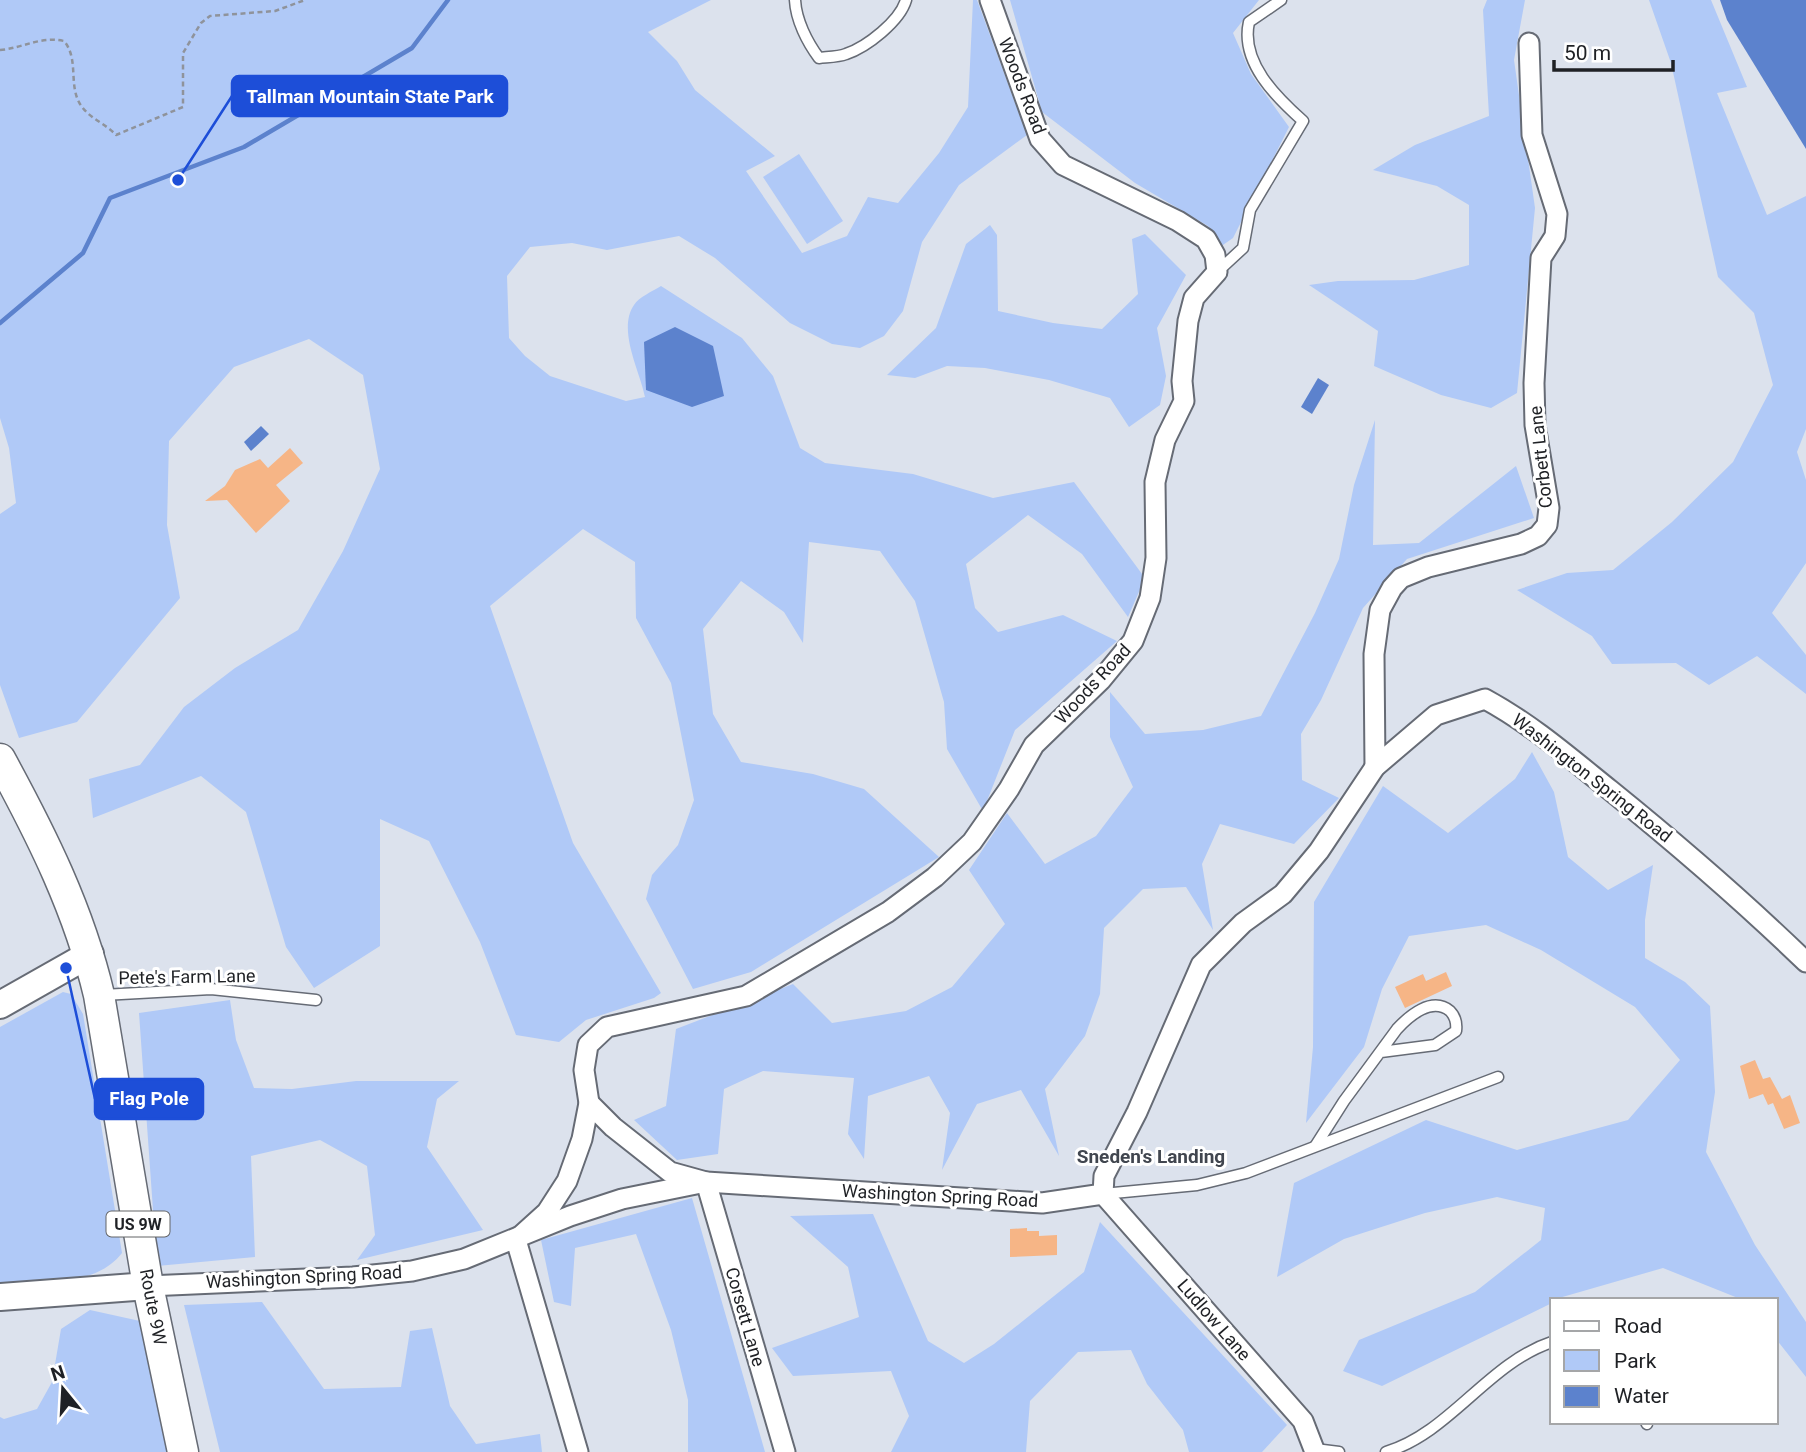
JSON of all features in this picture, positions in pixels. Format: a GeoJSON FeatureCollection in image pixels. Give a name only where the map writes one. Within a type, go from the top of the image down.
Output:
{"type":"FeatureCollection","features":[{"type":"Feature","properties":{"kind":"main road","name":"US 9W"},"geometry":{"type":"LineString","coordinates":[[0,759],[61,875],[89,954],[99,995]]}},
{"type":"Feature","properties":{"kind":"main road","name":"Route 9W"},"geometry":{"type":"LineString","coordinates":[[99,995],[148,1286],[183,1452]]}},
{"type":"Feature","properties":{"kind":"street","name":"Woods Road"},"geometry":{"type":"LineString","coordinates":[[516,1240],[547,1212],[568,1181],[582,1139],[589,1102],[584,1070],[588,1045],[607,1027],[746,996],[888,912],[935,877],[972,842],[1009,789],[1034,745],[1101,680],[1133,641],[1152,585],[1157,548],[1155,482],[1165,440],[1184,401],[1182,381],[1188,321],[1194,298],[1217,272],[1215,255],[1206,239],[1178,221],[1063,164],[1040,139],[990,0]]}},
{"type":"Feature","properties":{"kind":"street","name":"Corbett Lane"},"geometry":{"type":"LineString","coordinates":[[1375,767],[1374,654],[1380,610],[1392,588],[1401,578],[1427,567],[1521,544],[1538,536],[1547,526],[1549,508],[1535,425],[1534,383],[1541,258],[1555,236],[1557,214],[1532,135],[1529,43]]}},
{"type":"Feature","properties":{"kind":"street","name":"Washington Spring Road"},"geometry":{"type":"LineString","coordinates":[[148,1286],[353,1278],[412,1271],[464,1259],[570,1216],[622,1199],[706,1182],[1042,1203],[1103,1194],[1104,1176],[1137,1112],[1201,965],[1243,923],[1283,894],[1319,851],[1375,767],[1436,715],[1485,699],[1523,720],[1660,830],[1735,894],[1806,962]]}},
{"type":"Feature","properties":{"kind":"street"},"geometry":{"type":"LineString","coordinates":[[0,1005],[89,954]]}},
{"type":"Feature","properties":{"kind":"street"},"geometry":{"type":"LineString","coordinates":[[589,1102],[613,1127],[670,1172],[706,1182]]}},
{"type":"Feature","properties":{"kind":"street","name":"Corsett Lane"},"geometry":{"type":"LineString","coordinates":[[706,1182],[785,1452]]}},
{"type":"Feature","properties":{"kind":"street","name":"Ludlow Lane"},"geometry":{"type":"LineString","coordinates":[[1103,1194],[1303,1421],[1315,1450]]}},
{"type":"Feature","properties":{"kind":"street"},"geometry":{"type":"LineString","coordinates":[[516,1240],[578,1452]]}},
{"type":"Feature","properties":{"kind":"street"},"geometry":{"type":"LineString","coordinates":[[0,1297],[148,1286]]}},
{"type":"Feature","properties":{"kind":"lane"},"geometry":{"type":"LineString","coordinates":[[795,0],[796,10],[810,45],[819,58],[845,55],[867,42],[903,11],[906,0]]}},
{"type":"Feature","properties":{"kind":"lane"},"geometry":{"type":"LineString","coordinates":[[1217,272],[1243,248],[1250,210],[1303,121],[1276,98],[1260,74],[1246,35],[1249,22],[1281,0]]}},
{"type":"Feature","properties":{"kind":"lane","name":"Pete's Farm Lane"},"geometry":{"type":"LineString","coordinates":[[99,995],[211,989],[316,1000]]}},
{"type":"Feature","properties":{"kind":"lane"},"geometry":{"type":"LineString","coordinates":[[1316,1146],[1344,1101],[1406,1018],[1420,1010],[1438,1006],[1446,1008],[1454,1016],[1456,1031],[1435,1045],[1381,1052]]}},
{"type":"Feature","properties":{"kind":"lane"},"geometry":{"type":"LineString","coordinates":[[1103,1194],[1218,1181],[1498,1077]]}},
{"type":"Feature","properties":{"kind":"lane"},"geometry":{"type":"LineString","coordinates":[[1386,1452],[1414,1440],[1483,1384],[1550,1343]]}},
{"type":"Feature","properties":{"kind":"lane"},"geometry":{"type":"LineString","coordinates":[[1315,1450],[1339,1452]]}},
{"type":"Feature","properties":{"kind":"path"},"geometry":{"type":"LineString","coordinates":[[0,50],[12,49],[27,41],[64,40],[71,49],[74,66],[71,75],[82,107],[116,135],[183,107],[183,53],[201,23],[210,16],[275,11],[305,0]]}},
{"type":"Feature","properties":{"kind":"green space"},"geometry":{"type":"Polygon","coordinates":[[[0,0],[711,0],[648,32],[677,61],[695,90],[775,156],[746,171],[802,253],[847,236],[868,197],[898,203],[939,153],[968,107],[973,0],[977,0],[1027,135],[959,185],[922,242],[903,311],[884,336],[860,348],[832,344],[790,323],[715,258],[679,236],[607,250],[572,243],[530,247],[507,276],[509,338],[525,356],[550,376],[626,401],[645,397],[631,351],[629,315],[639,299],[661,286],[742,338],[773,376],[800,448],[825,463],[913,474],[993,498],[1074,482],[1145,578],[1128,617],[1082,554],[1028,515],[966,564],[975,608],[998,632],[1063,615],[1117,641],[1015,730],[983,811],[947,749],[944,702],[915,601],[880,551],[809,542],[803,643],[784,612],[741,581],[703,629],[713,714],[741,762],[813,774],[864,789],[939,857],[751,972],[693,989],[646,899],[652,875],[678,845],[694,800],[671,683],[636,618],[635,562],[583,529],[490,606],[573,843],[661,993],[654,998],[586,1020],[559,1042],[516,1035],[480,942],[429,841],[380,819],[380,946],[314,988],[286,947],[246,812],[201,776],[93,818],[89,779],[140,765],[184,707],[235,668],[298,630],[343,551],[380,469],[363,375],[309,339],[234,367],[169,441],[167,525],[180,598],[77,722],[19,738],[0,685],[0,514],[16,503],[9,448],[0,418],[0,0]]]}},
{"type":"Feature","properties":{"kind":"green space"},"geometry":{"type":"Polygon","coordinates":[[[1010,0],[1259,0],[1233,33],[1251,74],[1289,127],[1233,238],[1220,247],[1208,226],[1135,183],[1042,112],[1010,0]]]}},
{"type":"Feature","properties":{"kind":"green space"},"geometry":{"type":"Polygon","coordinates":[[[1487,0],[1525,0],[1514,60],[1535,208],[1517,393],[1491,408],[1441,395],[1374,366],[1378,331],[1309,285],[1338,281],[1414,280],[1469,265],[1469,205],[1437,186],[1373,170],[1415,145],[1489,116],[1483,10],[1487,0]]]}},
{"type":"Feature","properties":{"kind":"green space"},"geometry":{"type":"Polygon","coordinates":[[[1649,0],[1711,0],[1747,87],[1717,93],[1767,215],[1806,196],[1806,429],[1797,452],[1806,480],[1806,563],[1772,613],[1806,655],[1806,694],[1757,656],[1709,685],[1676,663],[1612,664],[1592,636],[1517,590],[1567,573],[1613,570],[1672,522],[1733,462],[1773,385],[1754,313],[1718,277],[1671,63],[1649,0]]]}},
{"type":"Feature","properties":{"kind":"green space"},"geometry":{"type":"Polygon","coordinates":[[[799,154],[843,221],[807,244],[763,177],[799,154]]]}},
{"type":"Feature","properties":{"kind":"green space"},"geometry":{"type":"Polygon","coordinates":[[[990,225],[997,235],[998,311],[1053,323],[1102,329],[1138,294],[1132,239],[1145,234],[1186,275],[1157,328],[1166,376],[1160,405],[1129,427],[1110,398],[1049,380],[985,368],[947,366],[915,378],[887,375],[936,328],[966,244],[990,225]]]}},
{"type":"Feature","properties":{"kind":"green space"},"geometry":{"type":"Polygon","coordinates":[[[1375,420],[1373,545],[1419,543],[1516,466],[1534,518],[1407,559],[1363,608],[1321,700],[1301,734],[1302,780],[1339,798],[1294,844],[1220,824],[1202,864],[1213,930],[1186,887],[1143,889],[1104,928],[1100,994],[1085,1036],[1045,1089],[1059,1156],[1021,1090],[977,1104],[942,1170],[950,1113],[929,1076],[868,1096],[864,1159],[848,1134],[854,1078],[763,1071],[724,1089],[718,1154],[677,1160],[634,1120],[666,1106],[676,1029],[793,984],[832,1023],[906,1011],[952,987],[1005,924],[969,870],[1007,813],[1045,864],[1096,836],[1133,787],[1110,737],[1110,692],[1145,734],[1203,730],[1261,716],[1315,613],[1339,559],[1354,485],[1375,420]]]}},
{"type":"Feature","properties":{"kind":"green space"},"geometry":{"type":"Polygon","coordinates":[[[1532,752],[1554,792],[1568,857],[1608,890],[1653,865],[1645,920],[1645,958],[1685,982],[1710,1006],[1715,1092],[1706,1152],[1755,1245],[1806,1322],[1806,1377],[1778,1342],[1778,1298],[1738,1298],[1663,1268],[1559,1298],[1550,1298],[1550,1304],[1382,1386],[1343,1371],[1359,1340],[1475,1292],[1541,1240],[1545,1208],[1497,1197],[1425,1213],[1344,1239],[1277,1277],[1294,1183],[1426,1120],[1517,1150],[1628,1120],[1680,1060],[1635,1007],[1541,950],[1486,925],[1409,936],[1382,989],[1364,1047],[1306,1123],[1313,1047],[1314,902],[1383,786],[1448,833],[1515,779],[1532,752]]]}},
{"type":"Feature","properties":{"kind":"green space"},"geometry":{"type":"Polygon","coordinates":[[[63,992],[71,994],[83,1014],[122,1253],[98,1272],[83,1277],[0,1287],[0,1027],[63,992]]]}},
{"type":"Feature","properties":{"kind":"green space"},"geometry":{"type":"Polygon","coordinates":[[[230,1000],[236,1040],[254,1088],[292,1089],[356,1081],[459,1081],[437,1099],[427,1147],[483,1230],[357,1260],[375,1235],[367,1166],[320,1140],[251,1156],[255,1257],[157,1266],[139,1013],[230,1000]]]}},
{"type":"Feature","properties":{"kind":"green space"},"geometry":{"type":"Polygon","coordinates":[[[692,1198],[765,1452],[688,1452],[688,1400],[671,1330],[636,1234],[575,1248],[571,1306],[554,1302],[541,1240],[692,1198]]]}},
{"type":"Feature","properties":{"kind":"green space"},"geometry":{"type":"Polygon","coordinates":[[[873,1214],[928,1341],[964,1363],[994,1344],[1084,1272],[1100,1222],[1287,1425],[1262,1452],[1189,1452],[1183,1430],[1147,1384],[1131,1350],[1078,1352],[1030,1401],[1026,1452],[891,1452],[909,1416],[891,1371],[793,1376],[772,1348],[859,1317],[848,1267],[790,1216],[873,1214]]]}},
{"type":"Feature","properties":{"kind":"green space"},"geometry":{"type":"Polygon","coordinates":[[[262,1302],[324,1389],[401,1387],[410,1331],[432,1328],[450,1406],[476,1444],[540,1434],[542,1452],[220,1452],[184,1305],[262,1302]]]}},
{"type":"Feature","properties":{"kind":"green space"},"geometry":{"type":"Polygon","coordinates":[[[90,1310],[149,1323],[180,1452],[0,1452],[0,1417],[4,1419],[37,1409],[52,1382],[61,1329],[90,1310]]]}},
{"type":"Feature","properties":{"kind":"water"},"geometry":{"type":"Polygon","coordinates":[[[1720,0],[1806,0],[1806,149],[1727,20],[1720,0]]]}},
{"type":"Feature","properties":{"kind":"water"},"geometry":{"type":"Polygon","coordinates":[[[675,327],[713,346],[724,396],[692,407],[646,390],[644,342],[675,327]]]}},
{"type":"Feature","properties":{"kind":"water"},"geometry":{"type":"Polygon","coordinates":[[[1318,378],[1329,385],[1312,414],[1301,407],[1318,378]]]}},
{"type":"Feature","properties":{"kind":"water"},"geometry":{"type":"Polygon","coordinates":[[[261,426],[269,434],[251,451],[244,442],[261,426]]]}},
{"type":"Feature","properties":{"kind":"building"},"geometry":{"type":"Polygon","coordinates":[[[290,448],[303,463],[276,485],[290,501],[256,533],[227,500],[205,501],[225,486],[235,470],[260,459],[268,468],[290,448]]]}},
{"type":"Feature","properties":{"kind":"building"},"geometry":{"type":"Polygon","coordinates":[[[1446,972],[1452,986],[1405,1008],[1395,987],[1423,974],[1426,981],[1446,972]]]}},
{"type":"Feature","properties":{"kind":"building"},"geometry":{"type":"Polygon","coordinates":[[[1755,1060],[1763,1079],[1770,1077],[1782,1099],[1790,1095],[1800,1123],[1784,1129],[1773,1103],[1768,1105],[1763,1094],[1749,1099],[1740,1066],[1755,1060]]]}},
{"type":"Feature","properties":{"kind":"building"},"geometry":{"type":"Polygon","coordinates":[[[1027,1228],[1027,1231],[1039,1231],[1039,1236],[1057,1235],[1057,1255],[1010,1257],[1010,1229],[1027,1228]]]}},
{"type":"Feature","properties":{"kind":"waterway"},"geometry":{"type":"LineString","coordinates":[[0,323],[83,253],[110,198],[244,147],[412,48],[448,0]]}},
{"type":"Feature","properties":{"kind":"place","name":"Tallman Mountain State Park"},"geometry":{"type":"Point","coordinates":[178,180]}},
{"type":"Feature","properties":{"kind":"place","name":"Flag Pole"},"geometry":{"type":"Point","coordinates":[66,968]}},
{"type":"Feature","properties":{"kind":"district","name":"Sneden's Landing"},"geometry":{"type":"Point","coordinates":[1151,1156]}}]}
